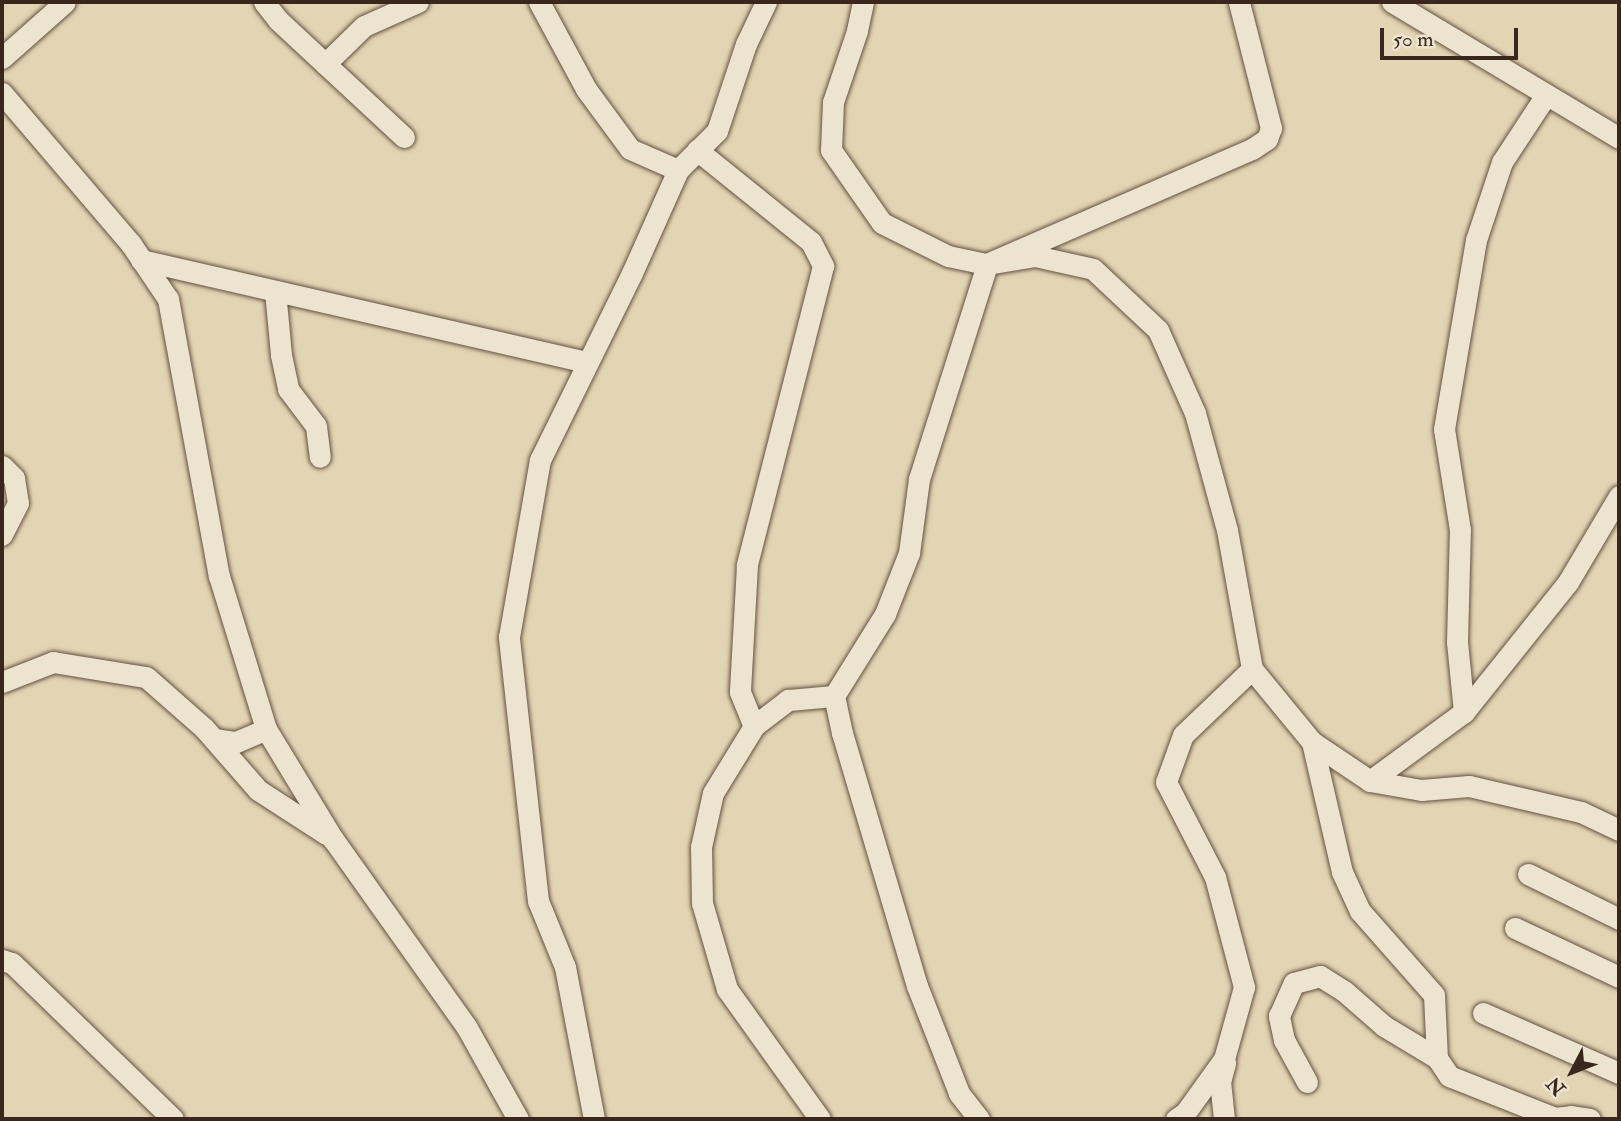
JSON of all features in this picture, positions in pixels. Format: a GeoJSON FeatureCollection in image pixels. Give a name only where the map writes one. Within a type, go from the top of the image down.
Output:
{"type":"FeatureCollection","features":[{"type":"Feature","properties":{"kind":"street"},"geometry":{"type":"LineString","coordinates":[[2,58],[65,2]]}},
{"type":"Feature","properties":{"kind":"street"},"geometry":{"type":"LineString","coordinates":[[264,2],[278,20],[404,136]]}},
{"type":"Feature","properties":{"kind":"street"},"geometry":{"type":"LineString","coordinates":[[325,64],[364,26],[418,2]]}},
{"type":"Feature","properties":{"kind":"street"},"geometry":{"type":"LineString","coordinates":[[539,2],[586,89],[630,149],[678,170]]}},
{"type":"Feature","properties":{"kind":"street"},"geometry":{"type":"LineString","coordinates":[[594,1119],[565,967],[538,901],[509,637],[540,460],[678,170],[718,131],[746,44],[766,2]]}},
{"type":"Feature","properties":{"kind":"street"},"geometry":{"type":"LineString","coordinates":[[863,2],[857,31],[833,102],[831,150],[883,223],[948,256],[987,264],[1035,256],[1093,269],[1158,330],[1195,413],[1220,504],[1252,669],[1312,742],[1370,781],[1421,790],[1469,786],[1581,812],[1619,830]]}},
{"type":"Feature","properties":{"kind":"street"},"geometry":{"type":"LineString","coordinates":[[979,1119],[959,1093],[917,986],[842,733],[834,696],[885,614],[909,553],[919,479],[987,264],[1252,149],[1267,139],[1271,128],[1239,2]]}},
{"type":"Feature","properties":{"kind":"street"},"geometry":{"type":"LineString","coordinates":[[1392,2],[1619,138]]}},
{"type":"Feature","properties":{"kind":"street"},"geometry":{"type":"LineString","coordinates":[[2,93],[141,260],[167,299],[219,576],[266,729],[333,839],[466,1026],[518,1119]]}},
{"type":"Feature","properties":{"kind":"street"},"geometry":{"type":"LineString","coordinates":[[1464,712],[1457,642],[1460,530],[1444,429],[1476,240],[1502,162],[1546,95]]}},
{"type":"Feature","properties":{"kind":"street"},"geometry":{"type":"LineString","coordinates":[[698,150],[811,242],[823,266],[747,565],[740,692],[754,726]]}},
{"type":"Feature","properties":{"kind":"street"},"geometry":{"type":"LineString","coordinates":[[141,260],[588,362]]}},
{"type":"Feature","properties":{"kind":"street"},"geometry":{"type":"LineString","coordinates":[[275,291],[281,355],[288,389],[316,426],[320,457]]}},
{"type":"Feature","properties":{"kind":"street"},"geometry":{"type":"LineString","coordinates":[[2,466],[14,478],[18,503],[2,535]]}},
{"type":"Feature","properties":{"kind":"street"},"geometry":{"type":"LineString","coordinates":[[1370,781],[1464,712],[1568,582],[1619,497]]}},
{"type":"Feature","properties":{"kind":"street"},"geometry":{"type":"LineString","coordinates":[[2,682],[52,662],[146,677],[214,739],[258,790],[333,839]]}},
{"type":"Feature","properties":{"kind":"street"},"geometry":{"type":"LineString","coordinates":[[1224,1119],[1220,1082],[1244,987],[1215,877],[1166,782],[1183,735],[1252,669]]}},
{"type":"Feature","properties":{"kind":"street"},"geometry":{"type":"LineString","coordinates":[[820,1119],[727,989],[702,903],[701,847],[713,793],[754,726],[788,700],[834,696]]}},
{"type":"Feature","properties":{"kind":"street"},"geometry":{"type":"LineString","coordinates":[[214,739],[236,742],[266,729]]}},
{"type":"Feature","properties":{"kind":"street"},"geometry":{"type":"LineString","coordinates":[[1312,742],[1342,872],[1360,911],[1434,995],[1437,1058]]}},
{"type":"Feature","properties":{"kind":"street"},"geometry":{"type":"LineString","coordinates":[[1528,874],[1619,919]]}},
{"type":"Feature","properties":{"kind":"street"},"geometry":{"type":"LineString","coordinates":[[1514,928],[1619,977]]}},
{"type":"Feature","properties":{"kind":"street"},"geometry":{"type":"LineString","coordinates":[[2,960],[12,963],[173,1119]]}},
{"type":"Feature","properties":{"kind":"street"},"geometry":{"type":"LineString","coordinates":[[1307,1082],[1284,1040],[1279,1016],[1294,983],[1321,976],[1344,991],[1384,1026],[1437,1058],[1449,1076],[1555,1118],[1571,1116],[1590,1119]]}},
{"type":"Feature","properties":{"kind":"street"},"geometry":{"type":"LineString","coordinates":[[1176,1119],[1185,1113],[1224,1059],[1244,987]]}},
{"type":"Feature","properties":{"kind":"street"},"geometry":{"type":"LineString","coordinates":[[1483,1013],[1619,1073]]}}]}
